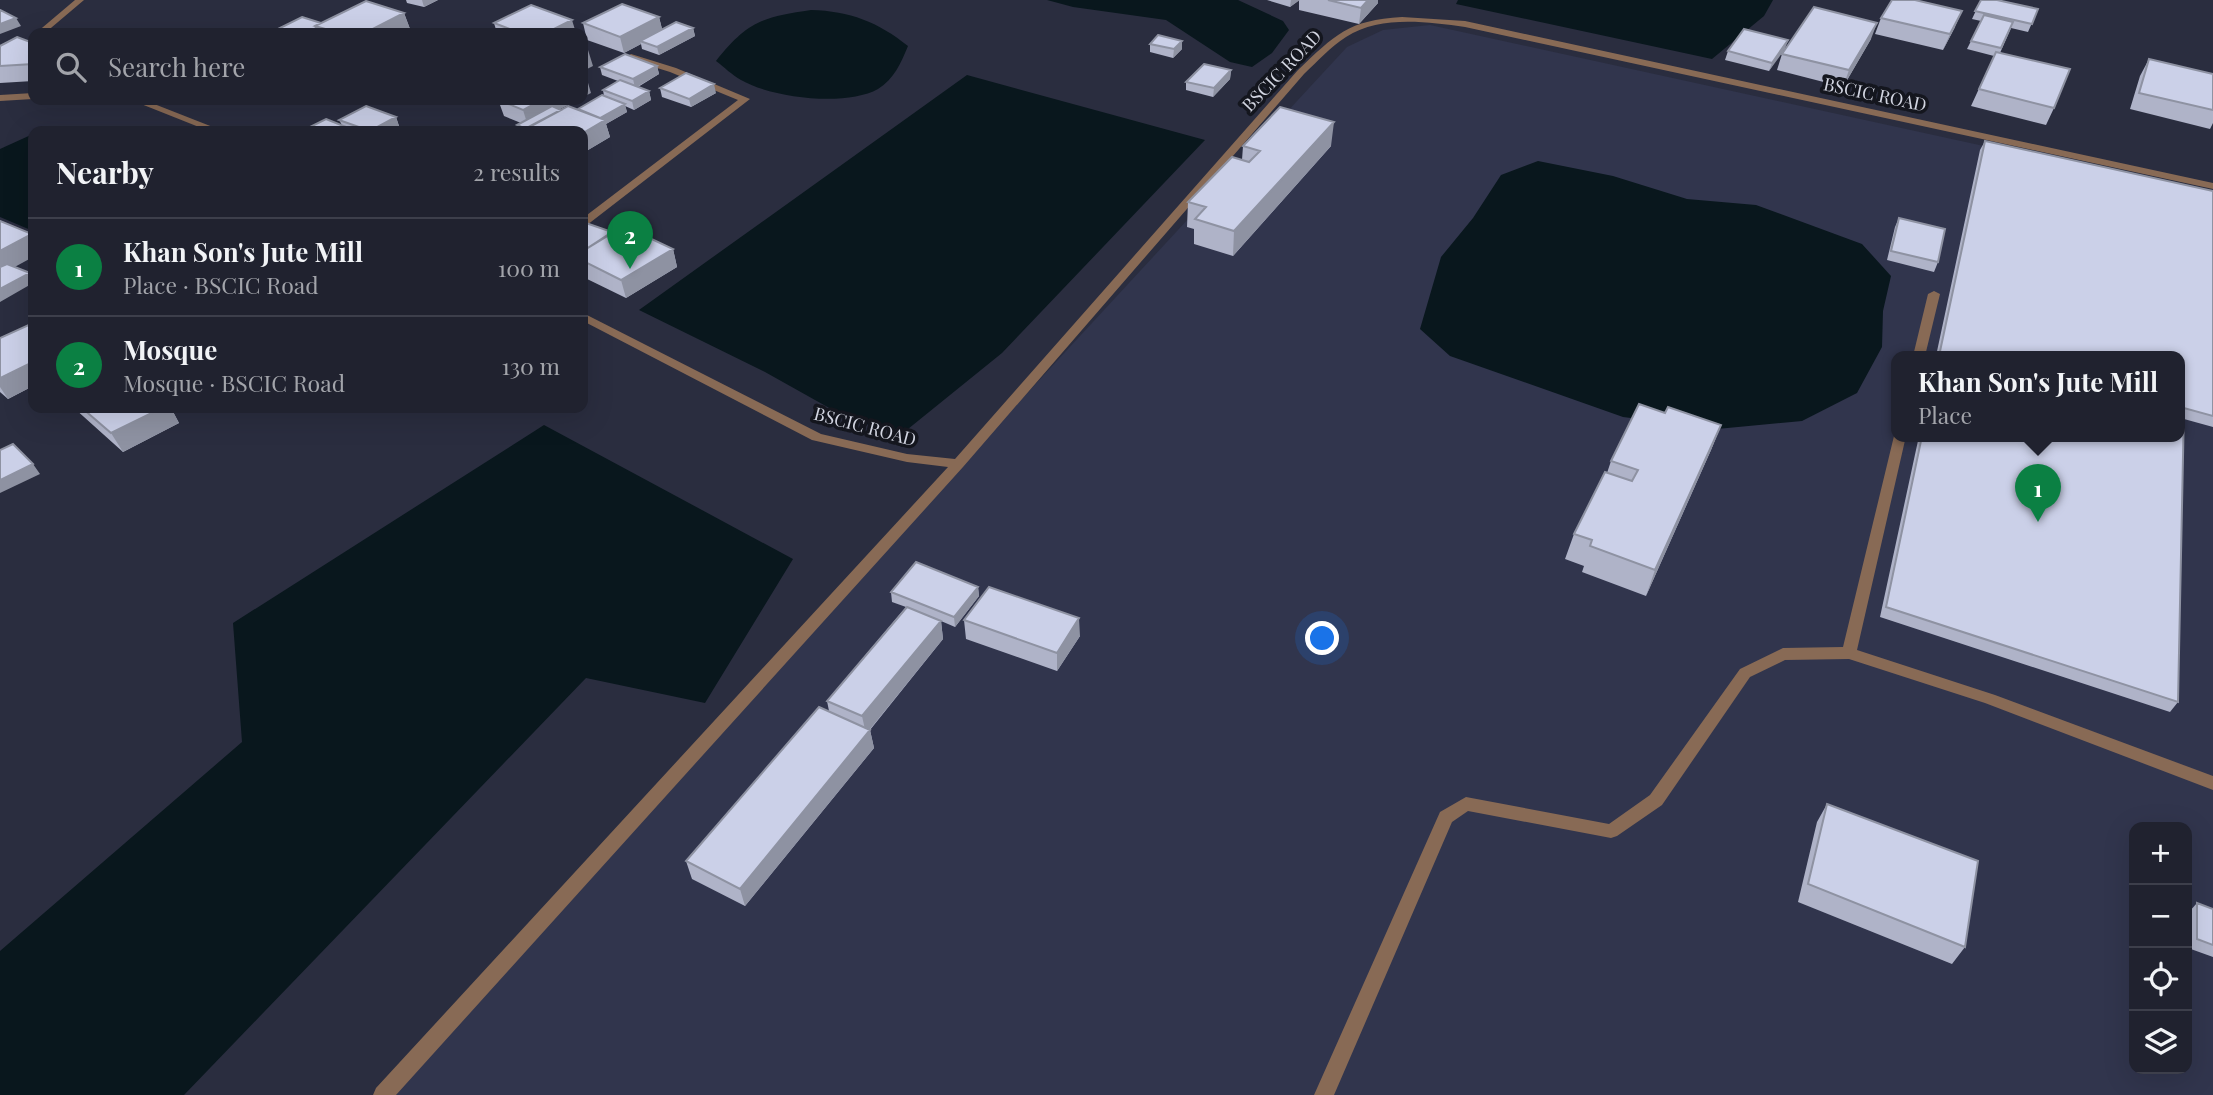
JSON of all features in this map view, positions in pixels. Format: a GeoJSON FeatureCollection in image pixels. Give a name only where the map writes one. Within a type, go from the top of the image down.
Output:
{"type":"FeatureCollection","features":[{"type":"Feature","properties":{"kind":"street"},"geometry":{"type":"LineString","coordinates":[[46,28],[80,0]]}},
{"type":"Feature","properties":{"kind":"street","name":"BSCIC ROAD"},"geometry":{"type":"LineString","coordinates":[[588,319],[817,437],[907,458],[958,464],[1301,72],[1343,33],[1366,25],[1422,18],[1465,24],[2213,186]]}},
{"type":"Feature","properties":{"kind":"street"},"geometry":{"type":"LineString","coordinates":[[588,218],[745,99],[673,69],[631,57]]}},
{"type":"Feature","properties":{"kind":"street"},"geometry":{"type":"LineString","coordinates":[[0,98],[28,96]]}},
{"type":"Feature","properties":{"kind":"street"},"geometry":{"type":"LineString","coordinates":[[149,105],[205,126]]}},
{"type":"Feature","properties":{"kind":"street"},"geometry":{"type":"LineString","coordinates":[[1920,351],[1934,294]]}},
{"type":"Feature","properties":{"kind":"street"},"geometry":{"type":"LineString","coordinates":[[1849,653],[1899,442]]}},
{"type":"Feature","properties":{"kind":"street"},"geometry":{"type":"LineString","coordinates":[[383,1095],[958,464]]}},
{"type":"Feature","properties":{"kind":"street"},"geometry":{"type":"LineString","coordinates":[[1324,1095],[1446,817],[1466,804],[1611,831],[1656,800],[1745,673],[1783,654],[1849,653],[1990,699],[2213,783]]}},
{"type":"Feature","properties":{"kind":"shaded area"},"geometry":{"type":"Polygon","coordinates":[[[1047,0],[1238,0],[1283,21],[1289,30],[1272,53],[1252,67],[1230,62],[1166,20],[1073,7],[1047,0]]]}},
{"type":"Feature","properties":{"kind":"shaded area"},"geometry":{"type":"Polygon","coordinates":[[[1458,0],[1773,0],[1764,16],[1712,59],[1456,4],[1458,0]]]}},
{"type":"Feature","properties":{"kind":"shaded area"},"geometry":{"type":"Polygon","coordinates":[[[811,10],[863,19],[886,30],[908,46],[893,75],[878,89],[864,95],[809,98],[771,92],[754,86],[738,78],[716,61],[737,38],[757,23],[780,15],[811,10]]]}},
{"type":"Feature","properties":{"kind":"shaded area"},"geometry":{"type":"Polygon","coordinates":[[[1430,25],[2213,196],[2213,1095],[379,1095],[1347,47],[1383,30],[1430,25]]]}},
{"type":"Feature","properties":{"kind":"shaded area"},"geometry":{"type":"Polygon","coordinates":[[[967,75],[1205,140],[1002,353],[908,429],[880,429],[840,414],[765,372],[639,310],[967,75]]]}},
{"type":"Feature","properties":{"kind":"shaded area"},"geometry":{"type":"Polygon","coordinates":[[[28,136],[28,229],[0,217],[0,149],[28,136]]]}},
{"type":"Feature","properties":{"kind":"shaded area"},"geometry":{"type":"Polygon","coordinates":[[[1538,161],[1613,176],[1687,199],[1756,205],[1862,244],[1891,276],[1883,311],[1882,347],[1857,393],[1802,421],[1717,429],[1623,417],[1450,356],[1420,329],[1441,257],[1473,218],[1501,175],[1538,161]]]}},
{"type":"Feature","properties":{"kind":"shaded area"},"geometry":{"type":"Polygon","coordinates":[[[544,425],[793,559],[705,703],[586,678],[184,1095],[0,1095],[0,951],[242,742],[233,623],[544,425]]]}},
{"type":"Feature","properties":{"kind":"building"},"geometry":{"type":"Polygon","coordinates":[[[1328,0],[1368,0],[1361,8],[1328,0]]]}},
{"type":"Feature","properties":{"kind":"building"},"geometry":{"type":"Polygon","coordinates":[[[1892,0],[1915,0],[1962,11],[1950,34],[1881,18],[1892,0]]]}},
{"type":"Feature","properties":{"kind":"building"},"geometry":{"type":"Polygon","coordinates":[[[1981,0],[1997,0],[2038,9],[2032,24],[1975,11],[1981,0]]]}},
{"type":"Feature","properties":{"kind":"building"},"geometry":{"type":"Polygon","coordinates":[[[366,1],[404,13],[375,28],[315,26],[366,1]]]}},
{"type":"Feature","properties":{"kind":"building"},"geometry":{"type":"Polygon","coordinates":[[[622,4],[659,17],[620,37],[583,23],[622,4]]]}},
{"type":"Feature","properties":{"kind":"building"},"geometry":{"type":"Polygon","coordinates":[[[531,5],[572,20],[556,28],[507,28],[494,23],[531,5]]]}},
{"type":"Feature","properties":{"kind":"building"},"geometry":{"type":"Polygon","coordinates":[[[1814,7],[1877,23],[1849,70],[1782,54],[1814,7]]]}},
{"type":"Feature","properties":{"kind":"building"},"geometry":{"type":"Polygon","coordinates":[[[0,10],[16,18],[0,24],[0,10]]]}},
{"type":"Feature","properties":{"kind":"building"},"geometry":{"type":"Polygon","coordinates":[[[1984,15],[2013,22],[2001,48],[1971,41],[1984,15]]]}},
{"type":"Feature","properties":{"kind":"building"},"geometry":{"type":"Polygon","coordinates":[[[302,17],[321,23],[315,26],[316,28],[280,28],[302,17]]]}},
{"type":"Feature","properties":{"kind":"building"},"geometry":{"type":"Polygon","coordinates":[[[676,22],[693,28],[657,47],[640,41],[676,22]]]}},
{"type":"Feature","properties":{"kind":"building"},"geometry":{"type":"Polygon","coordinates":[[[1744,29],[1788,40],[1772,63],[1728,51],[1744,29]]]}},
{"type":"Feature","properties":{"kind":"building"},"geometry":{"type":"Polygon","coordinates":[[[1158,35],[1182,41],[1174,49],[1150,44],[1158,35]]]}},
{"type":"Feature","properties":{"kind":"building"},"geometry":{"type":"Polygon","coordinates":[[[17,37],[28,41],[28,64],[0,66],[0,46],[17,37]]]}},
{"type":"Feature","properties":{"kind":"building"},"geometry":{"type":"Polygon","coordinates":[[[1996,52],[2070,69],[2054,108],[1979,89],[1996,52]]]}},
{"type":"Feature","properties":{"kind":"building"},"geometry":{"type":"Polygon","coordinates":[[[625,54],[657,66],[633,79],[600,67],[625,54]]]}},
{"type":"Feature","properties":{"kind":"building"},"geometry":{"type":"Polygon","coordinates":[[[2149,59],[2213,74],[2213,110],[2139,93],[2149,59]]]}},
{"type":"Feature","properties":{"kind":"building"},"geometry":{"type":"Polygon","coordinates":[[[1204,64],[1231,70],[1214,88],[1186,82],[1204,64]]]}},
{"type":"Feature","properties":{"kind":"building"},"geometry":{"type":"Polygon","coordinates":[[[686,73],[714,84],[689,99],[660,88],[686,73]]]}},
{"type":"Feature","properties":{"kind":"building"},"geometry":{"type":"Polygon","coordinates":[[[620,80],[649,91],[632,101],[603,90],[620,80]]]}},
{"type":"Feature","properties":{"kind":"building"},"geometry":{"type":"Polygon","coordinates":[[[602,95],[625,104],[600,118],[578,109],[602,95]]]}},
{"type":"Feature","properties":{"kind":"building"},"geometry":{"type":"Polygon","coordinates":[[[511,105],[532,105],[523,110],[511,105]]]}},
{"type":"Feature","properties":{"kind":"building"},"geometry":{"type":"Polygon","coordinates":[[[366,106],[396,117],[379,126],[356,126],[339,120],[366,106]]]}},
{"type":"Feature","properties":{"kind":"building"},"geometry":{"type":"Polygon","coordinates":[[[552,106],[561,110],[532,126],[517,125],[552,106]]]}},
{"type":"Feature","properties":{"kind":"building"},"geometry":{"type":"Polygon","coordinates":[[[568,106],[605,120],[588,130],[588,126],[530,126],[568,106]]]}},
{"type":"Feature","properties":{"kind":"building"},"geometry":{"type":"Polygon","coordinates":[[[1280,107],[1334,122],[1234,231],[1195,219],[1206,207],[1188,202],[1232,157],[1249,162],[1260,151],[1243,146],[1280,107]]]}},
{"type":"Feature","properties":{"kind":"building"},"geometry":{"type":"Polygon","coordinates":[[[326,119],[344,126],[312,126],[326,119]]]}},
{"type":"Feature","properties":{"kind":"building"},"geometry":{"type":"Polygon","coordinates":[[[1985,141],[2213,191],[2213,416],[2185,408],[2185,351],[1940,351],[1985,141]]]}},
{"type":"Feature","properties":{"kind":"building"},"geometry":{"type":"Polygon","coordinates":[[[1899,218],[1945,229],[1938,262],[1891,251],[1899,218]]]}},
{"type":"Feature","properties":{"kind":"building"},"geometry":{"type":"Polygon","coordinates":[[[0,221],[28,232],[28,236],[0,251],[0,221]]]}},
{"type":"Feature","properties":{"kind":"building"},"geometry":{"type":"Polygon","coordinates":[[[588,224],[612,232],[588,248],[588,224]]]}},
{"type":"Feature","properties":{"kind":"building"},"geometry":{"type":"Polygon","coordinates":[[[624,226],[673,249],[621,280],[588,264],[588,248],[624,226]]]}},
{"type":"Feature","properties":{"kind":"building"},"geometry":{"type":"Polygon","coordinates":[[[7,264],[28,274],[0,289],[0,267],[7,264]]]}},
{"type":"Feature","properties":{"kind":"building"},"geometry":{"type":"Polygon","coordinates":[[[28,325],[28,364],[0,378],[0,338],[28,325]]]}},
{"type":"Feature","properties":{"kind":"building"},"geometry":{"type":"Polygon","coordinates":[[[1639,404],[1665,413],[1668,407],[1721,425],[1655,570],[1590,546],[1592,540],[1574,534],[1605,472],[1632,481],[1638,470],[1611,461],[1639,404]]]}},
{"type":"Feature","properties":{"kind":"building"},"geometry":{"type":"Polygon","coordinates":[[[88,413],[152,413],[111,433],[88,413]]]}},
{"type":"Feature","properties":{"kind":"building"},"geometry":{"type":"Polygon","coordinates":[[[1921,442],[2183,442],[2178,702],[1886,607],[1921,442]]]}},
{"type":"Feature","properties":{"kind":"building"},"geometry":{"type":"Polygon","coordinates":[[[13,444],[33,464],[0,480],[0,450],[13,444]]]}},
{"type":"Feature","properties":{"kind":"building"},"geometry":{"type":"Polygon","coordinates":[[[916,562],[978,587],[954,617],[891,592],[916,562]]]}},
{"type":"Feature","properties":{"kind":"building"},"geometry":{"type":"Polygon","coordinates":[[[989,587],[1079,618],[1057,653],[964,620],[989,587]]]}},
{"type":"Feature","properties":{"kind":"building"},"geometry":{"type":"Polygon","coordinates":[[[907,607],[941,621],[862,716],[827,701],[907,607]]]}},
{"type":"Feature","properties":{"kind":"building"},"geometry":{"type":"Polygon","coordinates":[[[819,707],[870,730],[740,889],[686,861],[819,707]]]}},
{"type":"Feature","properties":{"kind":"building"},"geometry":{"type":"Polygon","coordinates":[[[1827,804],[1978,861],[1965,947],[1808,884],[1827,804]]]}},
{"type":"Feature","properties":{"kind":"building"},"geometry":{"type":"Polygon","coordinates":[[[2197,903],[2213,909],[2213,945],[2197,939],[2197,903]]]}},
{"type":"Feature","properties":{"kind":"place","name":"Mosque"},"geometry":{"type":"Point","coordinates":[630,269]}},
{"type":"Feature","properties":{"kind":"place","name":"Khan Son's Jute Mill"},"geometry":{"type":"Point","coordinates":[2038,522]}}]}
